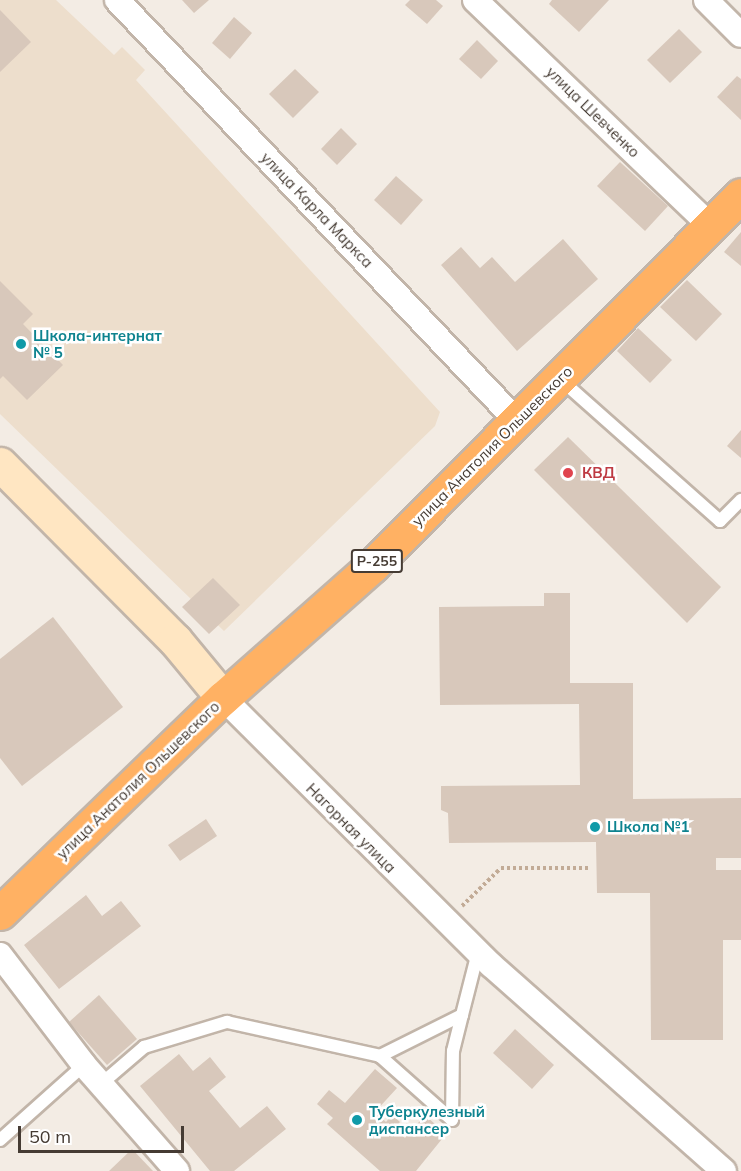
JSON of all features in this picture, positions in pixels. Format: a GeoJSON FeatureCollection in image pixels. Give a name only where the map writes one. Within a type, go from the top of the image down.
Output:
{"type":"FeatureCollection","features":[{"type":"Feature","properties":{"kind":"highway","name":"улица Анатолия Ольшевского"},"geometry":{"type":"LineString","coordinates":[[0,912],[223,698],[372,566],[741,195]]}},
{"type":"Feature","properties":{"kind":"street","name":"улица Карла Маркса"},"geometry":{"type":"LineString","coordinates":[[117,0],[517,421]]}},
{"type":"Feature","properties":{"kind":"street","name":"улица Шевченко"},"geometry":{"type":"LineString","coordinates":[[475,0],[710,225]]}},
{"type":"Feature","properties":{"kind":"street"},"geometry":{"type":"LineString","coordinates":[[706,0],[741,35]]}},
{"type":"Feature","properties":{"kind":"street","name":"Нагорная улица"},"geometry":{"type":"LineString","coordinates":[[0,464],[175,640],[223,698],[446,921],[724,1171]]}},
{"type":"Feature","properties":{"kind":"street"},"geometry":{"type":"LineString","coordinates":[[0,955],[84,1065],[177,1171]]}},
{"type":"Feature","properties":{"kind":"lane"},"geometry":{"type":"LineString","coordinates":[[560,379],[720,521],[741,500]]}},
{"type":"Feature","properties":{"kind":"lane"},"geometry":{"type":"LineString","coordinates":[[101,1084],[144,1047],[227,1022],[380,1056],[452,1120],[453,1051],[478,952]]}},
{"type":"Feature","properties":{"kind":"lane"},"geometry":{"type":"LineString","coordinates":[[380,1056],[462,1015]]}},
{"type":"Feature","properties":{"kind":"lane"},"geometry":{"type":"LineString","coordinates":[[0,1140],[84,1065]]}},
{"type":"Feature","properties":{"kind":"path"},"geometry":{"type":"LineString","coordinates":[[446,921],[501,868],[590,868]]}},
{"type":"Feature","properties":{"kind":"shaded area"},"geometry":{"type":"Polygon","coordinates":[[[0,0],[56,0],[114,55],[122,47],[145,70],[136,80],[440,412],[435,426],[224,631],[0,414],[0,0]]]}},
{"type":"Feature","properties":{"kind":"building"},"geometry":{"type":"Polygon","coordinates":[[[182,0],[209,0],[194,13],[182,0]]]}},
{"type":"Feature","properties":{"kind":"building"},"geometry":{"type":"Polygon","coordinates":[[[410,0],[436,0],[443,6],[427,24],[405,5],[410,0]]]}},
{"type":"Feature","properties":{"kind":"building"},"geometry":{"type":"Polygon","coordinates":[[[552,0],[609,0],[579,32],[549,4],[552,0]]]}},
{"type":"Feature","properties":{"kind":"building"},"geometry":{"type":"Polygon","coordinates":[[[0,10],[31,42],[0,72],[0,10]]]}},
{"type":"Feature","properties":{"kind":"building"},"geometry":{"type":"Polygon","coordinates":[[[234,17],[252,33],[230,59],[212,43],[234,17]]]}},
{"type":"Feature","properties":{"kind":"building"},"geometry":{"type":"Polygon","coordinates":[[[679,29],[702,52],[670,83],[647,60],[679,29]]]}},
{"type":"Feature","properties":{"kind":"building"},"geometry":{"type":"Polygon","coordinates":[[[477,40],[498,61],[481,79],[459,59],[477,40]]]}},
{"type":"Feature","properties":{"kind":"building"},"geometry":{"type":"Polygon","coordinates":[[[295,69],[319,92],[293,118],[269,94],[295,69]]]}},
{"type":"Feature","properties":{"kind":"building"},"geometry":{"type":"Polygon","coordinates":[[[737,76],[741,79],[741,120],[717,97],[737,76]]]}},
{"type":"Feature","properties":{"kind":"building"},"geometry":{"type":"Polygon","coordinates":[[[341,128],[357,144],[337,165],[321,149],[341,128]]]}},
{"type":"Feature","properties":{"kind":"building"},"geometry":{"type":"Polygon","coordinates":[[[620,162],[668,206],[645,231],[597,186],[620,162]]]}},
{"type":"Feature","properties":{"kind":"building"},"geometry":{"type":"Polygon","coordinates":[[[396,176],[423,200],[401,225],[374,200],[396,176]]]}},
{"type":"Feature","properties":{"kind":"building"},"geometry":{"type":"Polygon","coordinates":[[[741,232],[741,266],[724,252],[741,232]]]}},
{"type":"Feature","properties":{"kind":"building"},"geometry":{"type":"Polygon","coordinates":[[[563,239],[598,279],[517,351],[441,265],[461,247],[480,268],[492,257],[515,282],[563,239]]]}},
{"type":"Feature","properties":{"kind":"building"},"geometry":{"type":"Polygon","coordinates":[[[687,280],[722,314],[696,341],[660,307],[687,280]]]}},
{"type":"Feature","properties":{"kind":"building","name":"Школа-интернат № 5"},"geometry":{"type":"Polygon","coordinates":[[[0,281],[33,314],[23,324],[63,365],[27,400],[3,376],[0,379],[0,281]]]}},
{"type":"Feature","properties":{"kind":"building"},"geometry":{"type":"Polygon","coordinates":[[[638,328],[672,360],[650,383],[617,351],[638,328]]]}},
{"type":"Feature","properties":{"kind":"building"},"geometry":{"type":"Polygon","coordinates":[[[741,430],[741,458],[727,446],[741,430]]]}},
{"type":"Feature","properties":{"kind":"building"},"geometry":{"type":"Polygon","coordinates":[[[568,437],[721,587],[687,623],[534,470],[568,437]]]}},
{"type":"Feature","properties":{"kind":"building"},"geometry":{"type":"Polygon","coordinates":[[[213,578],[240,605],[209,634],[182,607],[213,578]]]}},
{"type":"Feature","properties":{"kind":"building","name":"Школа №1"},"geometry":{"type":"Polygon","coordinates":[[[544,593],[570,593],[570,683],[633,683],[633,799],[741,798],[741,858],[716,858],[716,870],[741,870],[741,940],[723,940],[723,1040],[651,1040],[650,893],[597,893],[596,842],[449,843],[448,813],[441,810],[441,786],[580,785],[579,704],[440,705],[439,607],[544,606],[544,593]]]}},
{"type":"Feature","properties":{"kind":"building"},"geometry":{"type":"Polygon","coordinates":[[[53,617],[123,707],[22,786],[0,758],[0,659],[53,617]]]}},
{"type":"Feature","properties":{"kind":"building"},"geometry":{"type":"Polygon","coordinates":[[[206,819],[217,836],[180,861],[168,845],[206,819]]]}},
{"type":"Feature","properties":{"kind":"building"},"geometry":{"type":"Polygon","coordinates":[[[86,895],[102,916],[121,901],[141,926],[59,989],[24,945],[86,895]]]}},
{"type":"Feature","properties":{"kind":"building"},"geometry":{"type":"Polygon","coordinates":[[[99,995],[137,1039],[107,1065],[69,1022],[99,995]]]}},
{"type":"Feature","properties":{"kind":"building"},"geometry":{"type":"Polygon","coordinates":[[[515,1029],[554,1065],[532,1089],[493,1053],[515,1029]]]}},
{"type":"Feature","properties":{"kind":"building"},"geometry":{"type":"Polygon","coordinates":[[[179,1054],[193,1071],[210,1057],[226,1077],[209,1091],[240,1128],[267,1106],[286,1129],[234,1171],[210,1171],[140,1086],[179,1054]]]}},
{"type":"Feature","properties":{"kind":"building","name":"Туберкулезный диспансер"},"geometry":{"type":"Polygon","coordinates":[[[375,1069],[397,1088],[375,1112],[386,1122],[392,1115],[400,1122],[394,1129],[405,1138],[425,1115],[446,1134],[416,1171],[380,1171],[327,1124],[333,1118],[317,1104],[329,1090],[345,1103],[375,1069]]]}},
{"type":"Feature","properties":{"kind":"building"},"geometry":{"type":"Polygon","coordinates":[[[132,1149],[153,1171],[109,1171],[132,1149]]]}},
{"type":"Feature","properties":{"kind":"place","name":"Школа-интернат № 5"},"geometry":{"type":"Point","coordinates":[21,344]}},
{"type":"Feature","properties":{"kind":"place","name":"КВД"},"geometry":{"type":"Point","coordinates":[568,473]}},
{"type":"Feature","properties":{"kind":"place","name":"Школа №1"},"geometry":{"type":"Point","coordinates":[595,827]}},
{"type":"Feature","properties":{"kind":"place","name":"Туберкулезный диспансер"},"geometry":{"type":"Point","coordinates":[357,1120]}}]}
